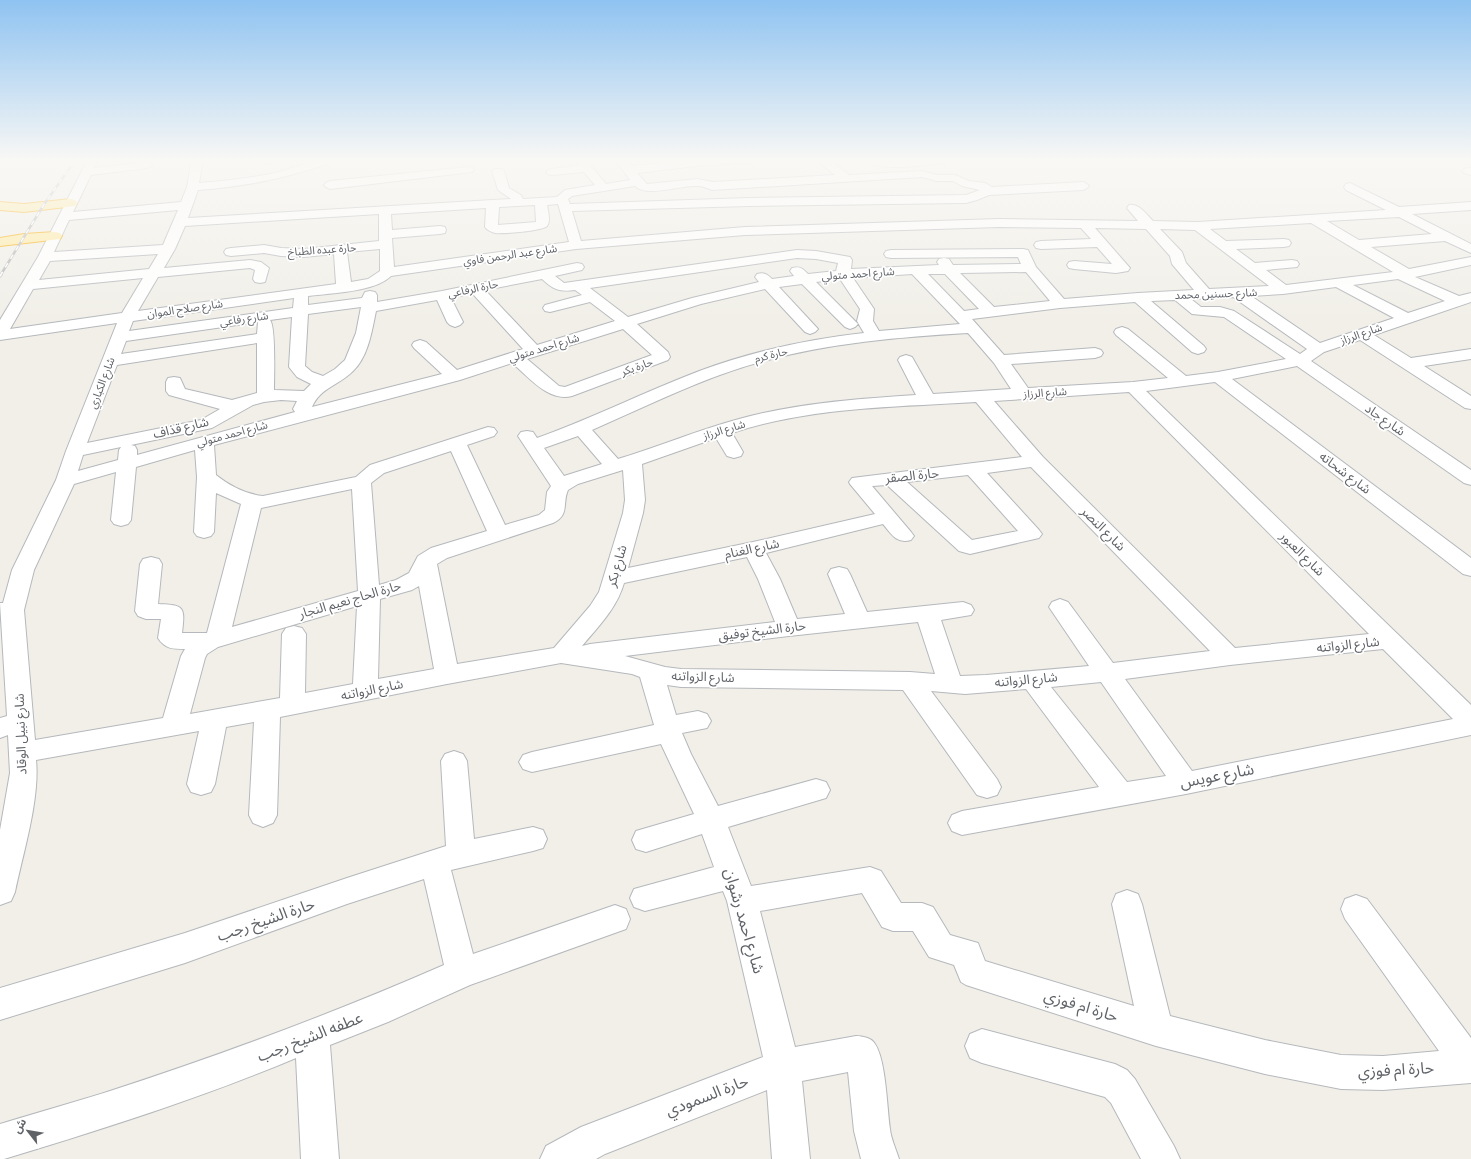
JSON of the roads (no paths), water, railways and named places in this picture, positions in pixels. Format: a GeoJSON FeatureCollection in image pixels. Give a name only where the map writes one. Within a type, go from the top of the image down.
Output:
{"type":"FeatureCollection","features":[{"type":"Feature","properties":{"kind":"highway"},"geometry":{"type":"LineString","coordinates":[[0,242],[55,236]]}},
{"type":"Feature","properties":{"kind":"street"},"geometry":{"type":"LineString","coordinates":[[0,334],[45,257],[66,213]]}},
{"type":"Feature","properties":{"kind":"street"},"geometry":{"type":"LineString","coordinates":[[64,216],[97,213]]}},
{"type":"Feature","properties":{"kind":"street","name":"شارع الكباري"},"geometry":{"type":"LineString","coordinates":[[7,611],[23,570],[66,480],[75,451],[119,337],[131,311],[153,273],[169,255],[184,213]]}},
{"type":"Feature","properties":{"kind":"street"},"geometry":{"type":"LineString","coordinates":[[180,222],[336,213]]}},
{"type":"Feature","properties":{"kind":"street"},"geometry":{"type":"LineString","coordinates":[[299,416],[307,397],[315,388],[347,368],[358,354],[369,305],[371,283],[381,278],[387,272],[386,213]]}},
{"type":"Feature","properties":{"kind":"street"},"geometry":{"type":"LineString","coordinates":[[492,213],[491,227],[500,228],[536,226],[542,224],[542,213]]}},
{"type":"Feature","properties":{"kind":"street"},"geometry":{"type":"LineString","coordinates":[[567,213],[576,245]]}},
{"type":"Feature","properties":{"kind":"street"},"geometry":{"type":"LineString","coordinates":[[672,213],[705,266]]}},
{"type":"Feature","properties":{"kind":"street"},"geometry":{"type":"LineString","coordinates":[[744,213],[749,242]]}},
{"type":"Feature","properties":{"kind":"street"},"geometry":{"type":"LineString","coordinates":[[826,213],[839,250],[867,309],[864,318],[865,322],[874,335]]}},
{"type":"Feature","properties":{"kind":"street"},"geometry":{"type":"LineString","coordinates":[[991,213],[1013,235],[1030,268],[1060,304]]}},
{"type":"Feature","properties":{"kind":"street"},"geometry":{"type":"LineString","coordinates":[[1138,213],[1177,254],[1179,264],[1205,294]]}},
{"type":"Feature","properties":{"kind":"street","name":"شارع عبد الرحمن فاوي"},"geometry":{"type":"LineString","coordinates":[[387,272],[576,245],[686,236],[839,250],[931,226],[1013,235],[1085,225],[1150,227],[1198,226],[1385,213]]}},
{"type":"Feature","properties":{"kind":"street"},"geometry":{"type":"LineString","coordinates":[[1400,213],[1471,249]]}},
{"type":"Feature","properties":{"kind":"street"},"geometry":{"type":"LineString","coordinates":[[1314,219],[1404,275],[1464,299]]}},
{"type":"Feature","properties":{"kind":"street"},"geometry":{"type":"LineString","coordinates":[[1074,265],[1116,269],[1123,268],[1085,225]]}},
{"type":"Feature","properties":{"kind":"street"},"geometry":{"type":"LineString","coordinates":[[931,226],[940,254],[948,270],[990,312]]}},
{"type":"Feature","properties":{"kind":"street"},"geometry":{"type":"LineString","coordinates":[[1198,226],[1283,290]]}},
{"type":"Feature","properties":{"kind":"street","name":"حارة عبده الطباخ"},"geometry":{"type":"LineString","coordinates":[[216,254],[264,250],[304,253],[340,249],[440,230]]}},
{"type":"Feature","properties":{"kind":"street"},"geometry":{"type":"LineString","coordinates":[[891,254],[940,254],[1013,235]]}},
{"type":"Feature","properties":{"kind":"street"},"geometry":{"type":"LineString","coordinates":[[1356,244],[1471,235]]}},
{"type":"Feature","properties":{"kind":"street","name":"شارع احمد متولي"},"geometry":{"type":"LineString","coordinates":[[545,274],[560,287],[586,288],[625,278],[745,260],[749,242],[782,256],[839,250],[916,270],[1030,268]]}},
{"type":"Feature","properties":{"kind":"street"},"geometry":{"type":"LineString","coordinates":[[1041,245],[1102,243]]}},
{"type":"Feature","properties":{"kind":"street"},"geometry":{"type":"LineString","coordinates":[[1223,245],[1284,243]]}},
{"type":"Feature","properties":{"kind":"street","name":"حارة بكر"},"geometry":{"type":"LineString","coordinates":[[515,357],[554,390],[566,392],[662,357],[662,355],[586,288],[577,267],[561,248]]}},
{"type":"Feature","properties":{"kind":"street"},"geometry":{"type":"LineString","coordinates":[[340,249],[344,287]]}},
{"type":"Feature","properties":{"kind":"street","name":"شارع احمد متولي"},"geometry":{"type":"LineString","coordinates":[[66,480],[299,416],[454,376],[535,352],[672,309],[690,293],[804,279],[839,250]]}},
{"type":"Feature","properties":{"kind":"street"},"geometry":{"type":"LineString","coordinates":[[45,257],[169,255]]}},
{"type":"Feature","properties":{"kind":"street"},"geometry":{"type":"LineString","coordinates":[[782,256],[850,324]]}},
{"type":"Feature","properties":{"kind":"street"},"geometry":{"type":"LineString","coordinates":[[745,260],[770,284],[810,329]]}},
{"type":"Feature","properties":{"kind":"street","name":"شارع حسنين محمد"},"geometry":{"type":"LineString","coordinates":[[961,316],[1060,304],[1138,297],[1283,290],[1404,275],[1471,261]]}},
{"type":"Feature","properties":{"kind":"street"},"geometry":{"type":"LineString","coordinates":[[1252,267],[1292,264]]}},
{"type":"Feature","properties":{"kind":"street"},"geometry":{"type":"LineString","coordinates":[[28,284],[256,265],[262,268],[260,279]]}},
{"type":"Feature","properties":{"kind":"street","name":"حارة الرفاعي"},"geometry":{"type":"LineString","coordinates":[[369,305],[442,296],[577,267]]}},
{"type":"Feature","properties":{"kind":"street"},"geometry":{"type":"LineString","coordinates":[[916,270],[961,316],[1000,360],[1022,394]]}},
{"type":"Feature","properties":{"kind":"street"},"geometry":{"type":"LineString","coordinates":[[669,272],[690,293]]}},
{"type":"Feature","properties":{"kind":"street"},"geometry":{"type":"LineString","coordinates":[[625,278],[631,293]]}},
{"type":"Feature","properties":{"kind":"street","name":"شارع صلاح الموان"},"geometry":{"type":"LineString","coordinates":[[0,334],[131,311],[302,293],[371,283]]}},
{"type":"Feature","properties":{"kind":"street"},"geometry":{"type":"LineString","coordinates":[[1338,283],[1407,319]]}},
{"type":"Feature","properties":{"kind":"street"},"geometry":{"type":"LineString","coordinates":[[550,308],[586,288]]}},
{"type":"Feature","properties":{"kind":"street"},"geometry":{"type":"LineString","coordinates":[[476,289],[535,352]]}},
{"type":"Feature","properties":{"kind":"street"},"geometry":{"type":"LineString","coordinates":[[302,293],[297,367],[302,374],[311,379],[325,382]]}},
{"type":"Feature","properties":{"kind":"street"},"geometry":{"type":"LineString","coordinates":[[1238,293],[1318,349]]}},
{"type":"Feature","properties":{"kind":"street","name":"شارع جاد"},"geometry":{"type":"LineString","coordinates":[[1178,295],[1197,311],[1229,314],[1471,478]]}},
{"type":"Feature","properties":{"kind":"street"},"geometry":{"type":"LineString","coordinates":[[442,296],[455,322]]}},
{"type":"Feature","properties":{"kind":"street"},"geometry":{"type":"LineString","coordinates":[[1138,297],[1198,349]]}},
{"type":"Feature","properties":{"kind":"street"},"geometry":{"type":"LineString","coordinates":[[131,311],[183,298]]}},
{"type":"Feature","properties":{"kind":"street"},"geometry":{"type":"LineString","coordinates":[[659,298],[672,309]]}},
{"type":"Feature","properties":{"kind":"street","name":"شارع الرزاز"},"geometry":{"type":"LineString","coordinates":[[623,464],[721,430],[783,414],[822,408],[927,399],[1133,387],[1218,377],[1300,361],[1318,349],[1464,299]]}},
{"type":"Feature","properties":{"kind":"street","name":"شارع رفاعي"},"geometry":{"type":"LineString","coordinates":[[119,337],[301,311],[369,305]]}},
{"type":"Feature","properties":{"kind":"street"},"geometry":{"type":"LineString","coordinates":[[265,316],[266,396]]}},
{"type":"Feature","properties":{"kind":"street","name":"حارة كرم"},"geometry":{"type":"LineString","coordinates":[[561,486],[530,440],[581,428],[683,382],[729,366],[811,346],[874,335],[972,328]]}},
{"type":"Feature","properties":{"kind":"street"},"geometry":{"type":"LineString","coordinates":[[1122,332],[1182,381]]}},
{"type":"Feature","properties":{"kind":"street"},"geometry":{"type":"LineString","coordinates":[[1362,334],[1471,404]]}},
{"type":"Feature","properties":{"kind":"street"},"geometry":{"type":"LineString","coordinates":[[110,361],[266,337]]}},
{"type":"Feature","properties":{"kind":"street"},"geometry":{"type":"LineString","coordinates":[[420,345],[454,376]]}},
{"type":"Feature","properties":{"kind":"street"},"geometry":{"type":"LineString","coordinates":[[1000,360],[1095,353]]}},
{"type":"Feature","properties":{"kind":"street"},"geometry":{"type":"LineString","coordinates":[[1407,364],[1471,354]]}},
{"type":"Feature","properties":{"kind":"street"},"geometry":{"type":"LineString","coordinates":[[906,360],[927,399]]}},
{"type":"Feature","properties":{"kind":"street","name":"شارع شحاته"},"geometry":{"type":"LineString","coordinates":[[1218,377],[1471,569]]}},
{"type":"Feature","properties":{"kind":"street"},"geometry":{"type":"LineString","coordinates":[[174,382],[175,391],[180,394],[213,403],[239,405]]}},
{"type":"Feature","properties":{"kind":"street","name":"شارع العبور"},"geometry":{"type":"LineString","coordinates":[[1133,387],[1471,721]]}},
{"type":"Feature","properties":{"kind":"street","name":"شارع قذاف"},"geometry":{"type":"LineString","coordinates":[[75,451],[206,424],[239,405],[266,396],[293,395],[307,397]]}},
{"type":"Feature","properties":{"kind":"street","name":"شارع النصر"},"geometry":{"type":"LineString","coordinates":[[981,397],[1036,461],[1230,657]]}},
{"type":"Feature","properties":{"kind":"street"},"geometry":{"type":"LineString","coordinates":[[581,428],[623,464]]}},
{"type":"Feature","properties":{"kind":"street"},"geometry":{"type":"LineString","coordinates":[[721,430],[734,452]]}},
{"type":"Feature","properties":{"kind":"street"},"geometry":{"type":"LineString","coordinates":[[207,477],[218,486],[252,502],[263,502],[362,481],[377,469],[488,432]]}},
{"type":"Feature","properties":{"kind":"street"},"geometry":{"type":"LineString","coordinates":[[121,520],[130,439]]}},
{"type":"Feature","properties":{"kind":"street"},"geometry":{"type":"LineString","coordinates":[[204,442],[207,477],[204,532]]}},
{"type":"Feature","properties":{"kind":"street"},"geometry":{"type":"LineString","coordinates":[[456,442],[499,534]]}},
{"type":"Feature","properties":{"kind":"street","name":"حارة الصقر"},"geometry":{"type":"LineString","coordinates":[[904,536],[859,483],[862,481],[1036,461]]}},
{"type":"Feature","properties":{"kind":"street"},"geometry":{"type":"LineString","coordinates":[[561,486],[572,480],[623,464]]}},
{"type":"Feature","properties":{"kind":"street","name":"شارع بكر"},"geometry":{"type":"LineString","coordinates":[[561,655],[599,611],[610,592],[635,500],[623,464]]}},
{"type":"Feature","properties":{"kind":"street"},"geometry":{"type":"LineString","coordinates":[[891,478],[966,546],[970,547],[1032,534],[973,469]]}},
{"type":"Feature","properties":{"kind":"street"},"geometry":{"type":"LineString","coordinates":[[362,481],[369,594],[365,691]]}},
{"type":"Feature","properties":{"kind":"street","name":"حارة الحاج نعيم النجار"},"geometry":{"type":"LineString","coordinates":[[174,725],[192,656],[199,648],[214,640],[404,585],[418,576],[426,562],[439,553],[546,520],[552,516],[555,510],[557,492],[561,486]]}},
{"type":"Feature","properties":{"kind":"street"},"geometry":{"type":"LineString","coordinates":[[151,564],[146,611],[171,612],[173,614],[170,638],[174,641],[214,640],[252,502]]}},
{"type":"Feature","properties":{"kind":"street","name":"شارع الغنام"},"geometry":{"type":"LineString","coordinates":[[614,578],[753,549],[889,517]]}},
{"type":"Feature","properties":{"kind":"street"},"geometry":{"type":"LineString","coordinates":[[753,549],[769,579],[789,628]]}},
{"type":"Feature","properties":{"kind":"street"},"geometry":{"type":"LineString","coordinates":[[426,562],[447,675]]}},
{"type":"Feature","properties":{"kind":"street"},"geometry":{"type":"LineString","coordinates":[[839,574],[859,621]]}},
{"type":"Feature","properties":{"kind":"street"},"geometry":{"type":"LineString","coordinates":[[1060,607],[1186,783]]}},
{"type":"Feature","properties":{"kind":"street","name":"حارة الشيخ توفيق"},"geometry":{"type":"LineString","coordinates":[[561,655],[789,628],[963,610]]}},
{"type":"Feature","properties":{"kind":"street","name":"شارع نبيل الوقاد"},"geometry":{"type":"LineString","coordinates":[[0,892],[8,825],[24,773],[23,752],[11,725],[7,611]]}},
{"type":"Feature","properties":{"kind":"street"},"geometry":{"type":"LineString","coordinates":[[927,614],[951,684]]}},
{"type":"Feature","properties":{"kind":"street"},"geometry":{"type":"LineString","coordinates":[[263,815],[280,708],[294,634]]}},
{"type":"Feature","properties":{"kind":"street","name":"شارع الزواتنه"},"geometry":{"type":"LineString","coordinates":[[23,752],[280,708],[447,675],[561,655],[634,666],[664,676],[680,678],[910,681],[951,684],[986,684],[1106,673],[1230,657],[1390,640]]}},
{"type":"Feature","properties":{"kind":"street","name":"شارع احمد رشوان"},"geometry":{"type":"LineString","coordinates":[[650,671],[668,729],[678,754],[711,820],[738,888],[783,1067],[792,1159]]}},
{"type":"Feature","properties":{"kind":"street"},"geometry":{"type":"LineString","coordinates":[[1032,680],[1121,795]]}},
{"type":"Feature","properties":{"kind":"street"},"geometry":{"type":"LineString","coordinates":[[910,681],[987,787]]}},
{"type":"Feature","properties":{"kind":"street"},"geometry":{"type":"LineString","coordinates":[[201,784],[215,719]]}},
{"type":"Feature","properties":{"kind":"street"},"geometry":{"type":"LineString","coordinates":[[532,762],[698,721]]}},
{"type":"Feature","properties":{"kind":"street","name":"شارع عويس"},"geometry":{"type":"LineString","coordinates":[[962,823],[1186,783],[1471,725]]}},
{"type":"Feature","properties":{"kind":"street"},"geometry":{"type":"LineString","coordinates":[[454,761],[448,858],[462,973]]}},
{"type":"Feature","properties":{"kind":"street"},"geometry":{"type":"LineString","coordinates":[[646,840],[816,790]]}},
{"type":"Feature","properties":{"kind":"street","name":"حارة الشيخ رجب"},"geometry":{"type":"LineString","coordinates":[[0,1004],[185,948],[347,891],[448,858],[533,839]]}},
{"type":"Feature","properties":{"kind":"street","name":"حارة ام فوزي"},"geometry":{"type":"LineString","coordinates":[[738,888],[870,880],[893,917],[922,917],[940,947],[967,953],[972,971],[1156,1029],[1265,1058],[1341,1072],[1383,1073],[1468,1058]]}},
{"type":"Feature","properties":{"kind":"street"},"geometry":{"type":"LineString","coordinates":[[645,898],[738,888]]}},
{"type":"Feature","properties":{"kind":"street"},"geometry":{"type":"LineString","coordinates":[[1127,904],[1156,1029]]}},
{"type":"Feature","properties":{"kind":"street"},"geometry":{"type":"LineString","coordinates":[[1356,909],[1468,1058]]}},
{"type":"Feature","properties":{"kind":"street","name":"عطفه الشيخ رجب"},"geometry":{"type":"LineString","coordinates":[[0,1142],[107,1110],[260,1056],[376,1012],[462,973],[615,919]]}},
{"type":"Feature","properties":{"kind":"street"},"geometry":{"type":"LineString","coordinates":[[312,1035],[320,1159]]}},
{"type":"Feature","properties":{"kind":"street"},"geometry":{"type":"LineString","coordinates":[[982,1046],[1115,1082],[1123,1092],[1161,1159]]}},
{"type":"Feature","properties":{"kind":"street","name":"حارة السمودي"},"geometry":{"type":"LineString","coordinates":[[559,1159],[594,1140],[783,1067],[861,1053],[864,1057],[872,1131],[880,1159]]}},
{"type":"Feature","properties":{"kind":"railway"},"geometry":{"type":"LineString","coordinates":[[1,275],[0,276],[39,213]]}}]}
